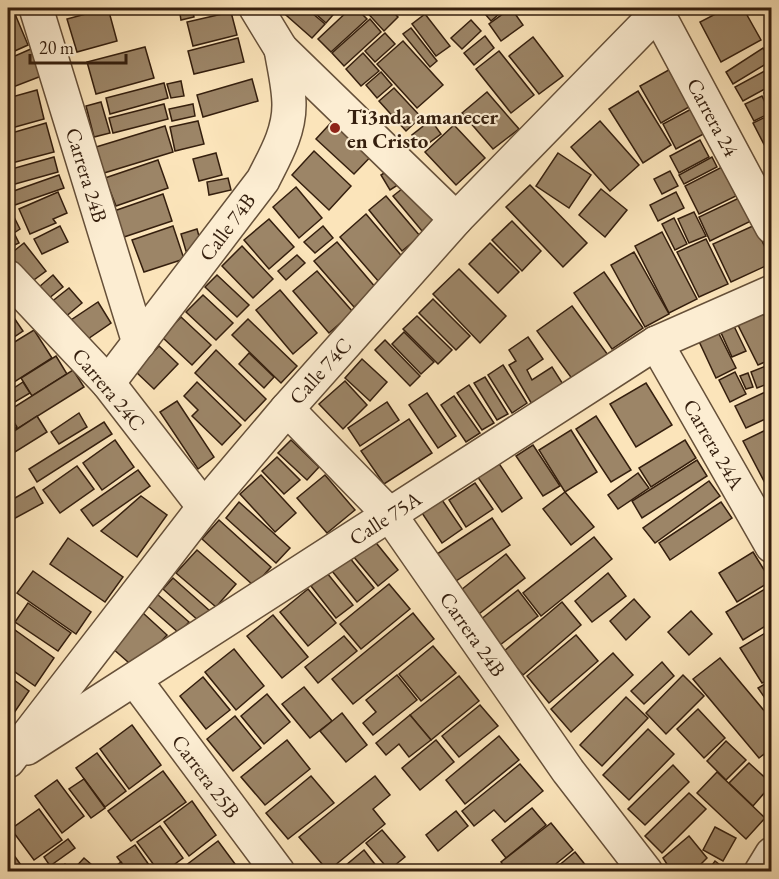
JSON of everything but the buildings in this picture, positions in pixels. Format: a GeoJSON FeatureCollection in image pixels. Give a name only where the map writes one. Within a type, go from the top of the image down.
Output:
{"type":"FeatureCollection","features":[{"type":"Feature","properties":{"kind":"street","name":"Carrera 24B"},"geometry":{"type":"LineString","coordinates":[[36,8],[139,343]]}},
{"type":"Feature","properties":{"kind":"street"},"geometry":{"type":"LineString","coordinates":[[256,8],[281,49],[456,219]]}},
{"type":"Feature","properties":{"kind":"street","name":"Calle 74C"},"geometry":{"type":"LineString","coordinates":[[8,761],[204,507],[287,409],[456,219],[658,9]]}},
{"type":"Feature","properties":{"kind":"street","name":"Carrera 24"},"geometry":{"type":"LineString","coordinates":[[658,9],[771,227]]}},
{"type":"Feature","properties":{"kind":"street","name":"Calle 74B"},"geometry":{"type":"LineString","coordinates":[[108,383],[263,180],[282,142],[289,105],[281,49]]}},
{"type":"Feature","properties":{"kind":"street","name":"Carrera 24C"},"geometry":{"type":"LineString","coordinates":[[8,277],[108,383],[204,507]]}},
{"type":"Feature","properties":{"kind":"street","name":"Calle 75A"},"geometry":{"type":"LineString","coordinates":[[8,761],[656,343],[771,292]]}},
{"type":"Feature","properties":{"kind":"street","name":"Carrera 24A"},"geometry":{"type":"LineString","coordinates":[[656,343],[771,546]]}},
{"type":"Feature","properties":{"kind":"street","name":"Carrera 24B"},"geometry":{"type":"LineString","coordinates":[[287,409],[390,515],[568,771],[646,872]]}},
{"type":"Feature","properties":{"kind":"street","name":"Carrera 25B"},"geometry":{"type":"LineString","coordinates":[[135,680],[278,872]]}},
{"type":"Feature","properties":{"kind":"street"},"geometry":{"type":"LineString","coordinates":[[761,872],[771,854]]}},
{"type":"Feature","properties":{"kind":"place","name":"Ti3nda amanecer en Cristo"},"geometry":{"type":"Point","coordinates":[335,128]}}]}
